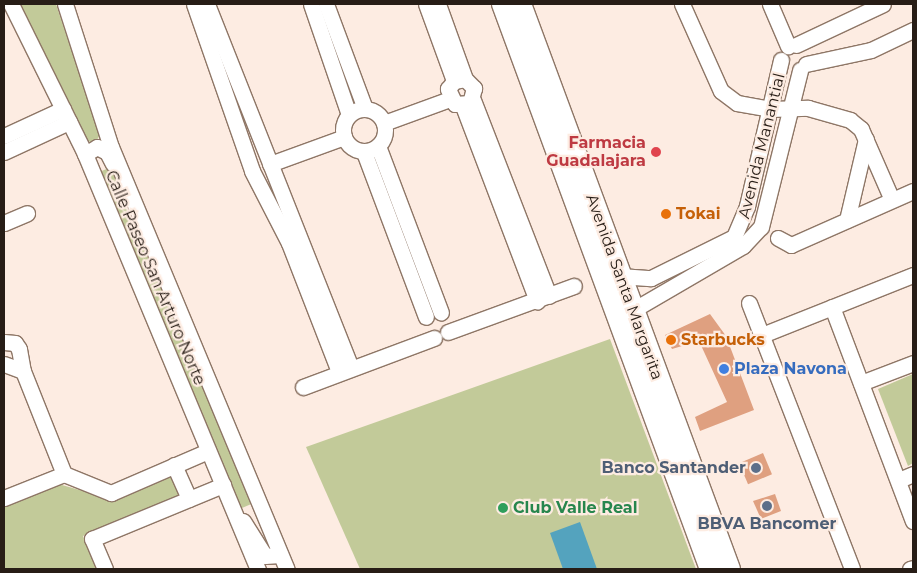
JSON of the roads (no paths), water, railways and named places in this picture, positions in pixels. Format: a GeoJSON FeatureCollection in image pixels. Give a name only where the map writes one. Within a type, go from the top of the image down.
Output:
{"type":"FeatureCollection","features":[{"type":"Feature","properties":{"kind":"main road","name":"Avenida Santa Margarita"},"geometry":{"type":"LineString","coordinates":[[502,4],[708,564]]}},
{"type":"Feature","properties":{"kind":"main road","name":"Avenida Santa Margarita"},"geometry":{"type":"LineString","coordinates":[[521,4],[601,226],[730,569]]}},
{"type":"Feature","properties":{"kind":"main road"},"geometry":{"type":"LineString","coordinates":[[564,170],[577,172],[601,226]]}},
{"type":"Feature","properties":{"kind":"main road"},"geometry":{"type":"LineString","coordinates":[[596,257],[618,306],[633,310]]}},
{"type":"Feature","properties":{"kind":"main road"},"geometry":{"type":"LineString","coordinates":[[708,564],[717,556],[724,569]]}},
{"type":"Feature","properties":{"kind":"street","name":"Calle Paseo San Arturo Norte"},"geometry":{"type":"LineString","coordinates":[[10,4],[85,154],[258,569]]}},
{"type":"Feature","properties":{"kind":"street","name":"Calle Paseo San Arturo Norte"},"geometry":{"type":"LineString","coordinates":[[65,4],[129,190],[287,569]]}},
{"type":"Feature","properties":{"kind":"street"},"geometry":{"type":"LineString","coordinates":[[194,4],[215,39],[267,158],[301,259],[345,370]]}},
{"type":"Feature","properties":{"kind":"street"},"geometry":{"type":"LineString","coordinates":[[208,4],[215,39],[248,157],[260,185],[301,259]]}},
{"type":"Feature","properties":{"kind":"street"},"geometry":{"type":"LineString","coordinates":[[311,4],[349,115],[344,137],[352,148],[364,152],[378,146]]}},
{"type":"Feature","properties":{"kind":"street"},"geometry":{"type":"LineString","coordinates":[[326,4],[364,109],[384,123]]}},
{"type":"Feature","properties":{"kind":"street"},"geometry":{"type":"LineString","coordinates":[[384,123],[462,102],[474,88],[460,80],[426,4]]}},
{"type":"Feature","properties":{"kind":"street"},"geometry":{"type":"LineString","coordinates":[[438,4],[460,80]]}},
{"type":"Feature","properties":{"kind":"street"},"geometry":{"type":"LineString","coordinates":[[682,4],[721,91],[737,103],[771,109],[788,106],[850,120],[866,139],[892,200]]}},
{"type":"Feature","properties":{"kind":"street"},"geometry":{"type":"LineString","coordinates":[[770,4],[792,46],[803,49],[803,67],[785,67],[781,60]]}},
{"type":"Feature","properties":{"kind":"street"},"geometry":{"type":"LineString","coordinates":[[792,46],[853,10],[883,4]]}},
{"type":"Feature","properties":{"kind":"street","name":"Avenida Manantial"},"geometry":{"type":"LineString","coordinates":[[633,310],[721,251],[761,227],[788,106],[803,67],[871,50],[913,32]]}},
{"type":"Feature","properties":{"kind":"street","name":"Avenida Manantial"},"geometry":{"type":"LineString","coordinates":[[620,276],[652,278],[721,251],[734,237],[747,206],[781,60],[792,46]]}},
{"type":"Feature","properties":{"kind":"street"},"geometry":{"type":"LineString","coordinates":[[460,80],[448,89],[462,102],[500,190],[543,298]]}},
{"type":"Feature","properties":{"kind":"street"},"geometry":{"type":"LineString","coordinates":[[349,115],[364,109]]}},
{"type":"Feature","properties":{"kind":"street"},"geometry":{"type":"LineString","coordinates":[[4,136],[66,115]]}},
{"type":"Feature","properties":{"kind":"street"},"geometry":{"type":"LineString","coordinates":[[4,152],[66,115]]}},
{"type":"Feature","properties":{"kind":"street"},"geometry":{"type":"LineString","coordinates":[[384,123],[378,146],[426,317],[424,330],[441,335]]}},
{"type":"Feature","properties":{"kind":"street"},"geometry":{"type":"LineString","coordinates":[[248,157],[267,158],[344,137]]}},
{"type":"Feature","properties":{"kind":"street"},"geometry":{"type":"LineString","coordinates":[[847,220],[866,139]]}},
{"type":"Feature","properties":{"kind":"street"},"geometry":{"type":"LineString","coordinates":[[85,154],[97,148],[107,152],[129,190]]}},
{"type":"Feature","properties":{"kind":"street"},"geometry":{"type":"LineString","coordinates":[[364,152],[402,226],[441,313],[449,321],[441,335]]}},
{"type":"Feature","properties":{"kind":"street"},"geometry":{"type":"LineString","coordinates":[[260,185],[275,179]]}},
{"type":"Feature","properties":{"kind":"street"},"geometry":{"type":"LineString","coordinates":[[778,238],[791,244],[913,192]]}},
{"type":"Feature","properties":{"kind":"street"},"geometry":{"type":"LineString","coordinates":[[4,222],[27,213]]}},
{"type":"Feature","properties":{"kind":"street"},"geometry":{"type":"LineString","coordinates":[[762,335],[913,275]]}},
{"type":"Feature","properties":{"kind":"street"},"geometry":{"type":"LineString","coordinates":[[303,387],[574,286]]}},
{"type":"Feature","properties":{"kind":"street"},"geometry":{"type":"LineString","coordinates":[[749,303],[852,569]]}},
{"type":"Feature","properties":{"kind":"street"},"geometry":{"type":"LineString","coordinates":[[832,307],[913,521]]}},
{"type":"Feature","properties":{"kind":"street"},"geometry":{"type":"LineString","coordinates":[[426,317],[441,313]]}},
{"type":"Feature","properties":{"kind":"street"},"geometry":{"type":"LineString","coordinates":[[4,342],[15,343],[19,350],[23,371],[64,474]]}},
{"type":"Feature","properties":{"kind":"street"},"geometry":{"type":"LineString","coordinates":[[860,383],[913,363]]}},
{"type":"Feature","properties":{"kind":"street"},"geometry":{"type":"LineString","coordinates":[[4,364],[23,371]]}},
{"type":"Feature","properties":{"kind":"street"},"geometry":{"type":"LineString","coordinates":[[4,498],[64,474],[110,493],[208,451]]}},
{"type":"Feature","properties":{"kind":"street"},"geometry":{"type":"LineString","coordinates":[[174,466],[189,499]]}},
{"type":"Feature","properties":{"kind":"street"},"geometry":{"type":"LineString","coordinates":[[899,480],[913,474]]}},
{"type":"Feature","properties":{"kind":"street"},"geometry":{"type":"LineString","coordinates":[[105,569],[92,539],[223,486]]}},
{"type":"Feature","properties":{"kind":"street"},"geometry":{"type":"LineString","coordinates":[[236,516],[248,524],[265,556],[280,555]]}},
{"type":"Feature","properties":{"kind":"water"},"geometry":{"type":"Polygon","coordinates":[[[580,522],[597,569],[563,569],[550,533],[580,522]]]}},
{"type":"Feature","properties":{"kind":"place","name":"Farmacia Guadalajara"},"geometry":{"type":"Point","coordinates":[656,152]}},
{"type":"Feature","properties":{"kind":"place","name":"Tokai"},"geometry":{"type":"Point","coordinates":[666,214]}},
{"type":"Feature","properties":{"kind":"place","name":"Starbucks"},"geometry":{"type":"Point","coordinates":[671,340]}},
{"type":"Feature","properties":{"kind":"place","name":"Plaza Navona"},"geometry":{"type":"Point","coordinates":[724,369]}},
{"type":"Feature","properties":{"kind":"place","name":"Banco Santander"},"geometry":{"type":"Point","coordinates":[756,468]}},
{"type":"Feature","properties":{"kind":"place","name":"BBVA Bancomer"},"geometry":{"type":"Point","coordinates":[767,506]}},
{"type":"Feature","properties":{"kind":"place","name":"Club Valle Real"},"geometry":{"type":"Point","coordinates":[503,508]}}]}
